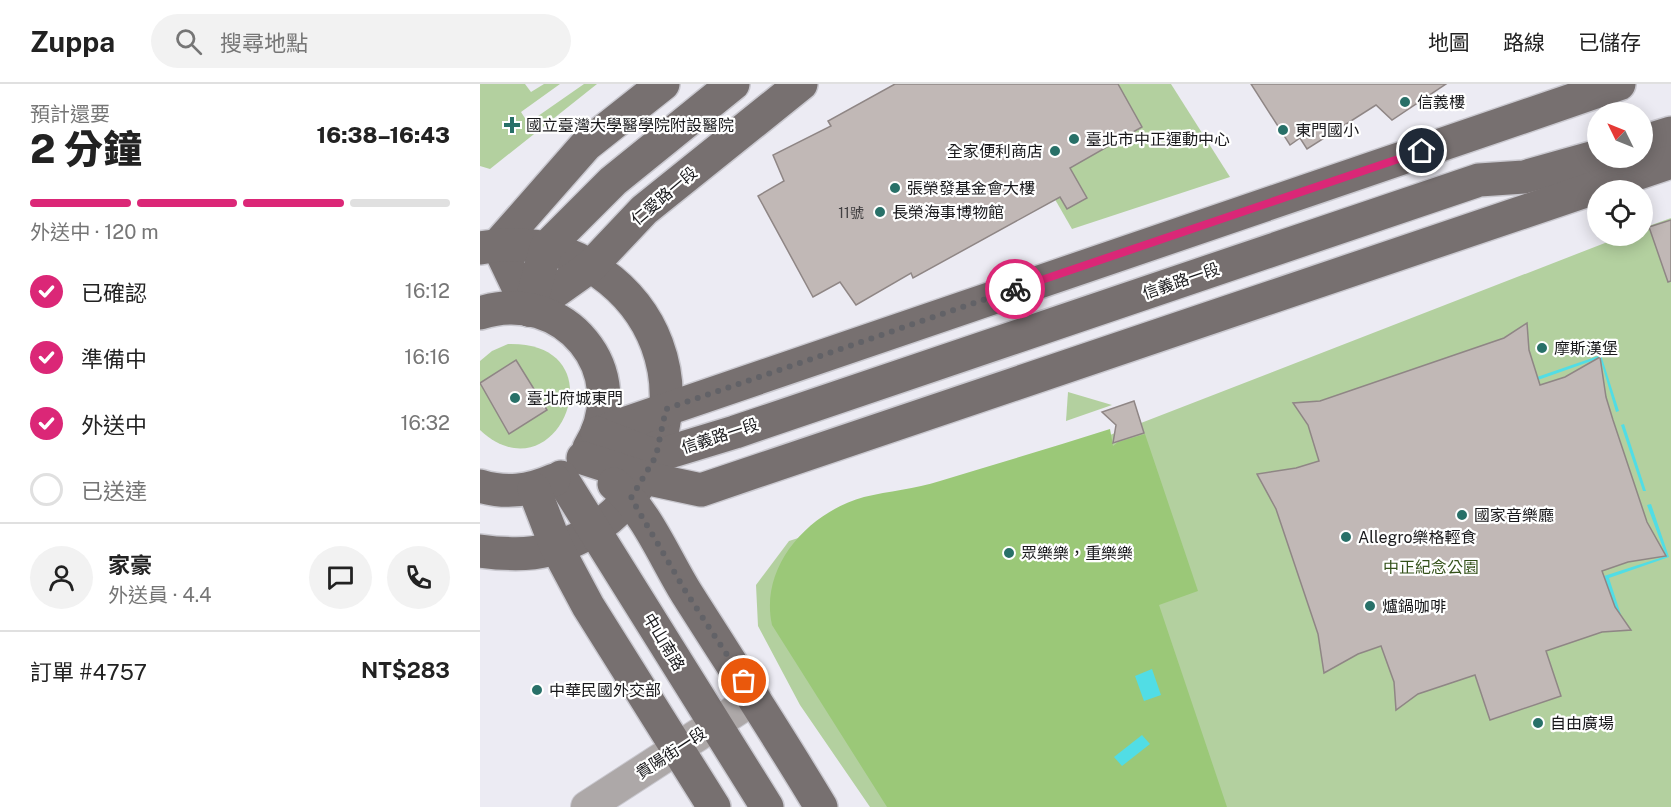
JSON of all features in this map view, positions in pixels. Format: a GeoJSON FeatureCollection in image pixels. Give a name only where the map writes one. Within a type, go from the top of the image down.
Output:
{"type":"FeatureCollection","features":[{"type":"Feature","properties":{"kind":"main road"},"geometry":{"type":"LineString","coordinates":[[489,246],[586,145],[663,84]]}},
{"type":"Feature","properties":{"kind":"main road"},"geometry":{"type":"LineString","coordinates":[[529,310],[546,248],[613,180],[733,84]]}},
{"type":"Feature","properties":{"kind":"main road","name":"仁愛路一段"},"geometry":{"type":"LineString","coordinates":[[529,310],[591,266],[644,210],[801,84]]}},
{"type":"Feature","properties":{"kind":"main road"},"geometry":{"type":"LineString","coordinates":[[480,486],[506,491],[569,464],[666,409],[1619,84]]}},
{"type":"Feature","properties":{"kind":"main road"},"geometry":{"type":"LineString","coordinates":[[1653,139],[1671,133]]}},
{"type":"Feature","properties":{"kind":"main road","name":"信義路一段"},"geometry":{"type":"LineString","coordinates":[[644,478],[1090,312],[1479,180],[1524,177],[1587,159]]}},
{"type":"Feature","properties":{"kind":"main road"},"geometry":{"type":"LineString","coordinates":[[569,464],[701,490],[1671,162]]}},
{"type":"Feature","properties":{"kind":"main road"},"geometry":{"type":"LineString","coordinates":[[480,551],[526,554],[550,550],[556,546],[573,542],[594,530],[644,478],[666,409],[662,361],[643,316],[629,297],[591,266],[546,248],[522,244],[489,246]]}},
{"type":"Feature","properties":{"kind":"main road"},"geometry":{"type":"LineString","coordinates":[[489,246],[529,310]]}},
{"type":"Feature","properties":{"kind":"main road"},"geometry":{"type":"LineString","coordinates":[[480,313],[509,308],[529,310],[559,320],[571,328],[590,350],[601,376],[604,391],[602,419],[569,464],[556,546],[588,606],[714,807]]}},
{"type":"Feature","properties":{"kind":"main road"},"geometry":{"type":"LineString","coordinates":[[1090,312],[1143,319],[1161,334]]}},
{"type":"Feature","properties":{"kind":"main road","name":"中山南路"},"geometry":{"type":"LineString","coordinates":[[569,464],[594,530],[767,807]]}},
{"type":"Feature","properties":{"kind":"main road"},"geometry":{"type":"LineString","coordinates":[[644,478],[686,592],[755,698],[821,807]]}},
{"type":"Feature","properties":{"kind":"street","name":"貴陽街一段"},"geometry":{"type":"LineString","coordinates":[[587,807],[755,698]]}},
{"type":"Feature","properties":{"kind":"green space","name":"國立臺灣大學醫學院附設醫院"},"geometry":{"type":"Polygon","coordinates":[[[480,84],[525,84],[531,92],[544,84],[560,84],[521,112],[528,123],[584,84],[597,84],[490,169],[480,166],[480,84]]]}},
{"type":"Feature","properties":{"kind":"green space"},"geometry":{"type":"Polygon","coordinates":[[[989,84],[1171,84],[1230,177],[1072,229],[989,84]]]}},
{"type":"Feature","properties":{"kind":"green space","name":"中正紀念公園"},"geometry":{"type":"Polygon","coordinates":[[[1671,218],[1671,807],[870,807],[800,705],[758,626],[756,585],[789,541],[1079,447],[1597,246],[1653,246],[1653,224],[1671,218]]]}},
{"type":"Feature","properties":{"kind":"green space"},"geometry":{"type":"Polygon","coordinates":[[[508,344],[543,350],[563,366],[570,389],[566,413],[553,434],[533,447],[508,447],[480,430],[480,361],[492,351],[508,344]]]}},
{"type":"Feature","properties":{"kind":"green space"},"geometry":{"type":"Polygon","coordinates":[[[1068,392],[1112,405],[1066,421],[1068,392]]]}},
{"type":"Feature","properties":{"kind":"green space"},"geometry":{"type":"Polygon","coordinates":[[[1110,429],[1113,446],[1118,442],[1145,434],[1198,591],[1159,605],[1227,807],[887,807],[772,625],[770,603],[773,582],[781,563],[792,545],[807,529],[844,504],[864,497],[931,484],[1110,429]]]}},
{"type":"Feature","properties":{"kind":"water"},"geometry":{"type":"Polygon","coordinates":[[[1601,355],[1619,411],[1616,412],[1600,358],[1538,380],[1537,377],[1601,355]]]}},
{"type":"Feature","properties":{"kind":"water"},"geometry":{"type":"Polygon","coordinates":[[[1624,424],[1646,491],[1643,491],[1621,425],[1624,424]]]}},
{"type":"Feature","properties":{"kind":"water"},"geometry":{"type":"Polygon","coordinates":[[[1651,504],[1669,557],[1609,578],[1622,618],[1615,607],[1604,576],[1666,556],[1647,505],[1651,504]]]}},
{"type":"Feature","properties":{"kind":"water"},"geometry":{"type":"Polygon","coordinates":[[[1152,669],[1161,695],[1144,701],[1135,676],[1152,669]]]}},
{"type":"Feature","properties":{"kind":"water"},"geometry":{"type":"Polygon","coordinates":[[[1142,735],[1150,744],[1122,766],[1114,757],[1142,735]]]}},
{"type":"Feature","properties":{"kind":"building","name":"張榮發基金會大樓"},"geometry":{"type":"Polygon","coordinates":[[[895,84],[1118,84],[1142,127],[1070,168],[1087,198],[1067,209],[1060,197],[913,278],[911,273],[856,305],[840,282],[813,297],[758,196],[784,181],[773,155],[831,126],[828,121],[895,84]]]}},
{"type":"Feature","properties":{"kind":"building"},"geometry":{"type":"Polygon","coordinates":[[[1251,84],[1446,84],[1392,120],[1376,105],[1307,149],[1300,138],[1290,145],[1251,84]]]}},
{"type":"Feature","properties":{"kind":"building"},"geometry":{"type":"Polygon","coordinates":[[[1671,220],[1671,281],[1668,282],[1653,239],[1653,226],[1671,220]]]}},
{"type":"Feature","properties":{"kind":"building","name":"國家音樂廳"},"geometry":{"type":"Polygon","coordinates":[[[1527,323],[1529,350],[1540,385],[1565,377],[1600,357],[1606,397],[1613,420],[1647,522],[1666,556],[1628,562],[1602,571],[1615,607],[1631,630],[1602,632],[1546,651],[1561,696],[1490,720],[1475,675],[1418,694],[1396,710],[1394,682],[1381,646],[1358,654],[1324,673],[1318,634],[1276,509],[1257,474],[1296,468],[1319,461],[1308,425],[1293,403],[1320,401],[1504,338],[1527,323]]]}},
{"type":"Feature","properties":{"kind":"building","name":"臺北府城東門"},"geometry":{"type":"Polygon","coordinates":[[[516,360],[547,410],[509,434],[480,383],[516,360]]]}},
{"type":"Feature","properties":{"kind":"building"},"geometry":{"type":"Polygon","coordinates":[[[1134,401],[1144,433],[1113,443],[1116,425],[1102,412],[1134,401]]]}},
{"type":"Feature","properties":{"kind":"way so far"},"geometry":{"type":"LineString","coordinates":[[744,681],[686,592],[631,498],[645,478],[656,456],[663,433],[666,409],[1015,289]]}},
{"type":"Feature","properties":{"kind":"place","name":"信義樓"},"geometry":{"type":"Point","coordinates":[1405,102]}},
{"type":"Feature","properties":{"kind":"place","name":"國立臺灣大學醫學院附設醫院"},"geometry":{"type":"Point","coordinates":[512,125]}},
{"type":"Feature","properties":{"kind":"place","name":"東門國小"},"geometry":{"type":"Point","coordinates":[1283,130]}},
{"type":"Feature","properties":{"kind":"place","name":"臺北市中正運動中心"},"geometry":{"type":"Point","coordinates":[1074,139]}},
{"type":"Feature","properties":{"kind":"place","name":"全家便利商店"},"geometry":{"type":"Point","coordinates":[1055,151]}},
{"type":"Feature","properties":{"kind":"place","name":"張榮發基金會大樓"},"geometry":{"type":"Point","coordinates":[895,188]}},
{"type":"Feature","properties":{"kind":"place","name":"長榮海事博物館"},"geometry":{"type":"Point","coordinates":[880,212]}},
{"type":"Feature","properties":{"kind":"place","name":"摩斯漢堡"},"geometry":{"type":"Point","coordinates":[1542,348]}},
{"type":"Feature","properties":{"kind":"place","name":"臺北府城東門"},"geometry":{"type":"Point","coordinates":[515,398]}},
{"type":"Feature","properties":{"kind":"place","name":"國家音樂廳"},"geometry":{"type":"Point","coordinates":[1462,515]}},
{"type":"Feature","properties":{"kind":"place","name":"Allegro樂格輕食"},"geometry":{"type":"Point","coordinates":[1346,537]}},
{"type":"Feature","properties":{"kind":"place","name":"眾樂樂，重樂樂"},"geometry":{"type":"Point","coordinates":[1009,553]}},
{"type":"Feature","properties":{"kind":"place","name":"爐鍋咖啡"},"geometry":{"type":"Point","coordinates":[1370,606]}},
{"type":"Feature","properties":{"kind":"place","name":"中華民國外交部"},"geometry":{"type":"Point","coordinates":[537,690]}},
{"type":"Feature","properties":{"kind":"place","name":"自由廣場"},"geometry":{"type":"Point","coordinates":[1538,723]}},
{"type":"Feature","properties":{"kind":"route"},"geometry":{"type":"LineString","coordinates":[[1015,289],[1422,151]]}}]}
